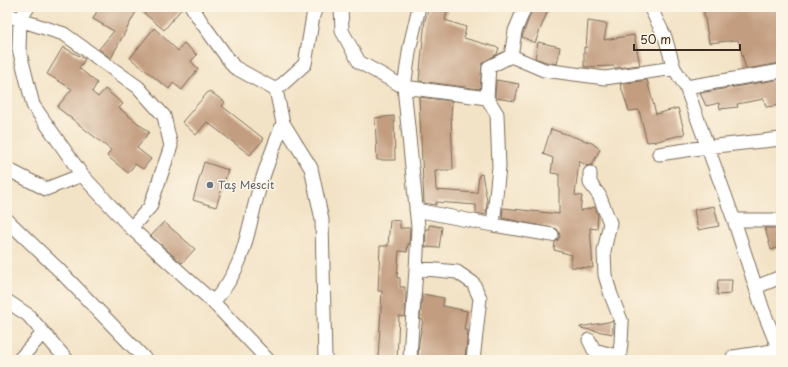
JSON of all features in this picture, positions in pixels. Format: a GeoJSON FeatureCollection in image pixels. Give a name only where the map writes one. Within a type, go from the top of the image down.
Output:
{"type":"FeatureCollection","features":[{"type":"Feature","properties":{"kind":"street"},"geometry":{"type":"LineString","coordinates":[[28,7],[20,20],[19,49],[33,105],[82,175],[131,228],[213,302],[268,360]]}},
{"type":"Feature","properties":{"kind":"street"},"geometry":{"type":"LineString","coordinates":[[192,7],[234,67],[276,90]]}},
{"type":"Feature","properties":{"kind":"street"},"geometry":{"type":"LineString","coordinates":[[276,90],[305,64],[313,16],[316,7]]}},
{"type":"Feature","properties":{"kind":"street"},"geometry":{"type":"LineString","coordinates":[[341,7],[342,31],[359,62],[404,87],[487,98]]}},
{"type":"Feature","properties":{"kind":"street"},"geometry":{"type":"LineString","coordinates":[[410,360],[418,227],[404,87],[410,46],[419,7]]}},
{"type":"Feature","properties":{"kind":"street"},"geometry":{"type":"LineString","coordinates":[[511,56],[515,31],[525,7]]}},
{"type":"Feature","properties":{"kind":"street"},"geometry":{"type":"LineString","coordinates":[[650,7],[665,37],[674,68],[686,86],[734,220],[763,310],[779,350],[733,357],[732,360]]}},
{"type":"Feature","properties":{"kind":"street"},"geometry":{"type":"LineString","coordinates":[[7,14],[20,20],[64,34],[138,86],[164,116],[171,146],[150,207],[131,228]]}},
{"type":"Feature","properties":{"kind":"street"},"geometry":{"type":"LineString","coordinates":[[494,225],[499,168],[498,114],[487,98],[489,67],[511,56],[544,70],[605,78],[674,68]]}},
{"type":"Feature","properties":{"kind":"street"},"geometry":{"type":"LineString","coordinates":[[686,86],[781,71]]}},
{"type":"Feature","properties":{"kind":"street"},"geometry":{"type":"LineString","coordinates":[[276,90],[282,123],[311,168],[322,220],[325,360]]}},
{"type":"Feature","properties":{"kind":"street"},"geometry":{"type":"LineString","coordinates":[[213,302],[224,290],[239,263],[249,234],[258,193],[282,123]]}},
{"type":"Feature","properties":{"kind":"street"},"geometry":{"type":"LineString","coordinates":[[659,154],[781,139]]}},
{"type":"Feature","properties":{"kind":"street"},"geometry":{"type":"LineString","coordinates":[[7,169],[46,188],[82,175]]}},
{"type":"Feature","properties":{"kind":"street"},"geometry":{"type":"LineString","coordinates":[[589,340],[594,350],[619,358],[622,323],[605,275],[604,251],[610,222],[600,195],[590,183],[590,173]]}},
{"type":"Feature","properties":{"kind":"street"},"geometry":{"type":"LineString","coordinates":[[416,210],[552,235]]}},
{"type":"Feature","properties":{"kind":"street"},"geometry":{"type":"LineString","coordinates":[[7,220],[59,270],[146,360]]}},
{"type":"Feature","properties":{"kind":"street"},"geometry":{"type":"LineString","coordinates":[[734,220],[781,220]]}},
{"type":"Feature","properties":{"kind":"street"},"geometry":{"type":"LineString","coordinates":[[416,268],[457,272],[473,283],[480,298],[473,360]]}},
{"type":"Feature","properties":{"kind":"street"},"geometry":{"type":"LineString","coordinates":[[756,287],[781,277]]}},
{"type":"Feature","properties":{"kind":"street"},"geometry":{"type":"LineString","coordinates":[[7,300],[28,315],[67,360]]}},
{"type":"Feature","properties":{"kind":"street"},"geometry":{"type":"LineString","coordinates":[[20,360],[43,333]]}},
{"type":"Feature","properties":{"kind":"building"},"geometry":{"type":"Polygon","coordinates":[[[99,7],[183,7],[164,30],[138,8],[111,58],[99,49],[114,31],[93,19],[99,7]]]}},
{"type":"Feature","properties":{"kind":"building"},"geometry":{"type":"Polygon","coordinates":[[[429,7],[448,7],[445,20],[466,27],[464,38],[499,48],[497,54],[482,63],[480,89],[419,81],[425,20],[429,7]]]}},
{"type":"Feature","properties":{"kind":"building"},"geometry":{"type":"Polygon","coordinates":[[[533,7],[549,7],[535,43],[522,37],[533,7]]]}},
{"type":"Feature","properties":{"kind":"building"},"geometry":{"type":"Polygon","coordinates":[[[703,7],[781,7],[781,63],[746,69],[738,40],[709,43],[703,7]]]}},
{"type":"Feature","properties":{"kind":"building"},"geometry":{"type":"Polygon","coordinates":[[[588,21],[607,24],[604,40],[634,35],[640,65],[615,68],[614,66],[584,67],[584,47],[586,48],[588,21]]]}},
{"type":"Feature","properties":{"kind":"building"},"geometry":{"type":"Polygon","coordinates":[[[154,28],[178,51],[184,43],[197,55],[191,61],[198,69],[182,90],[173,83],[169,89],[130,58],[154,28]]]}},
{"type":"Feature","properties":{"kind":"building"},"geometry":{"type":"Polygon","coordinates":[[[538,42],[560,47],[557,64],[535,58],[538,42]]]}},
{"type":"Feature","properties":{"kind":"building"},"geometry":{"type":"Polygon","coordinates":[[[63,47],[85,59],[79,68],[97,83],[92,92],[98,97],[105,89],[123,104],[119,108],[149,132],[137,148],[151,159],[143,169],[135,164],[128,173],[107,156],[111,150],[57,107],[72,89],[47,74],[63,47]]]}},
{"type":"Feature","properties":{"kind":"building"},"geometry":{"type":"Polygon","coordinates":[[[781,79],[781,105],[766,107],[764,99],[737,104],[738,107],[720,109],[719,103],[706,106],[700,93],[781,79]]]}},
{"type":"Feature","properties":{"kind":"building"},"geometry":{"type":"Polygon","coordinates":[[[496,80],[519,84],[515,101],[496,98],[496,80]]]}},
{"type":"Feature","properties":{"kind":"building"},"geometry":{"type":"Polygon","coordinates":[[[647,80],[656,114],[678,108],[685,134],[658,141],[647,142],[639,110],[629,111],[620,84],[647,80]]]}},
{"type":"Feature","properties":{"kind":"building"},"geometry":{"type":"Polygon","coordinates":[[[209,91],[225,102],[222,106],[264,139],[250,155],[207,122],[196,135],[182,122],[209,91]]]}},
{"type":"Feature","properties":{"kind":"building"},"geometry":{"type":"Polygon","coordinates":[[[419,97],[452,101],[451,115],[453,170],[435,170],[436,190],[477,193],[479,175],[482,174],[487,201],[486,215],[476,213],[476,205],[436,202],[436,205],[424,203],[419,97]]]}},
{"type":"Feature","properties":{"kind":"building"},"geometry":{"type":"Polygon","coordinates":[[[394,116],[395,160],[377,160],[375,118],[394,116]]]}},
{"type":"Feature","properties":{"kind":"building"},"geometry":{"type":"Polygon","coordinates":[[[551,129],[592,143],[600,149],[592,165],[587,166],[579,161],[575,195],[582,196],[580,211],[595,207],[598,215],[597,229],[590,228],[593,268],[570,267],[572,255],[554,250],[555,242],[560,236],[557,229],[502,218],[503,208],[559,214],[559,174],[551,173],[553,158],[543,154],[551,129]]]}},
{"type":"Feature","properties":{"kind":"building","name":"Taş Mescit"},"geometry":{"type":"Polygon","coordinates":[[[204,162],[228,170],[216,207],[193,200],[204,162]]]}},
{"type":"Feature","properties":{"kind":"building"},"geometry":{"type":"Polygon","coordinates":[[[714,206],[719,226],[698,230],[694,210],[714,206]]]}},
{"type":"Feature","properties":{"kind":"building"},"geometry":{"type":"Polygon","coordinates":[[[390,220],[400,221],[400,228],[410,228],[407,252],[399,251],[397,278],[400,278],[400,287],[405,287],[405,317],[399,316],[397,360],[378,360],[382,291],[378,291],[380,246],[388,246],[390,220]]]}},
{"type":"Feature","properties":{"kind":"building"},"geometry":{"type":"Polygon","coordinates":[[[164,222],[195,249],[182,263],[151,236],[164,222]]]}},
{"type":"Feature","properties":{"kind":"building"},"geometry":{"type":"Polygon","coordinates":[[[429,225],[442,227],[439,248],[425,247],[426,229],[429,229],[429,225]]]}},
{"type":"Feature","properties":{"kind":"building"},"geometry":{"type":"Polygon","coordinates":[[[765,228],[781,228],[781,247],[771,250],[765,228]]]}},
{"type":"Feature","properties":{"kind":"building"},"geometry":{"type":"Polygon","coordinates":[[[718,280],[732,280],[731,294],[717,295],[718,280]]]}},
{"type":"Feature","properties":{"kind":"building"},"geometry":{"type":"Polygon","coordinates":[[[422,294],[444,298],[443,306],[467,311],[464,330],[468,330],[465,358],[452,356],[451,360],[431,360],[418,358],[423,320],[420,319],[422,294]]]}},
{"type":"Feature","properties":{"kind":"building"},"geometry":{"type":"Polygon","coordinates":[[[613,321],[613,334],[580,328],[580,327],[613,321]]]}},
{"type":"Feature","properties":{"kind":"place","name":"Taş Mescit"},"geometry":{"type":"Point","coordinates":[210,185]}}]}
